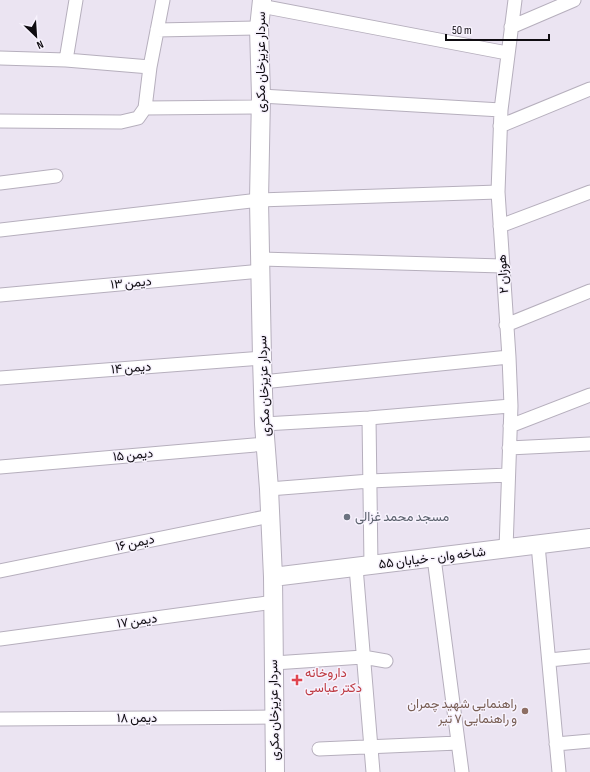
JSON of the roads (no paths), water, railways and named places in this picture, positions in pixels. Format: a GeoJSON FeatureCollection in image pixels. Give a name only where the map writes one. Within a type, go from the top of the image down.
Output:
{"type":"FeatureCollection","features":[{"type":"Feature","properties":{"kind":"street"},"geometry":{"type":"LineString","coordinates":[[66,60],[76,0]]}},
{"type":"Feature","properties":{"kind":"street"},"geometry":{"type":"LineString","coordinates":[[0,121],[121,122],[138,118],[145,108],[150,67],[163,0]]}},
{"type":"Feature","properties":{"kind":"street","name":"هوزان ۲"},"geometry":{"type":"LineString","coordinates":[[506,549],[511,406],[498,192],[501,110],[515,0]]}},
{"type":"Feature","properties":{"kind":"street"},"geometry":{"type":"LineString","coordinates":[[511,27],[574,0]]}},
{"type":"Feature","properties":{"kind":"street"},"geometry":{"type":"LineString","coordinates":[[261,3],[508,53]]}},
{"type":"Feature","properties":{"kind":"street","name":"سردار عزیزخان مکری"},"geometry":{"type":"LineString","coordinates":[[261,3],[259,28],[261,101],[259,200],[262,382],[274,602],[275,772]]}},
{"type":"Feature","properties":{"kind":"street"},"geometry":{"type":"LineString","coordinates":[[157,30],[259,28]]}},
{"type":"Feature","properties":{"kind":"street"},"geometry":{"type":"LineString","coordinates":[[0,58],[66,60],[150,67]]}},
{"type":"Feature","properties":{"kind":"street"},"geometry":{"type":"LineString","coordinates":[[500,126],[590,89]]}},
{"type":"Feature","properties":{"kind":"street"},"geometry":{"type":"LineString","coordinates":[[145,108],[261,101],[501,110]]}},
{"type":"Feature","properties":{"kind":"street"},"geometry":{"type":"LineString","coordinates":[[0,182],[56,176]]}},
{"type":"Feature","properties":{"kind":"street"},"geometry":{"type":"LineString","coordinates":[[0,230],[259,200],[498,192]]}},
{"type":"Feature","properties":{"kind":"street"},"geometry":{"type":"LineString","coordinates":[[500,226],[590,192]]}},
{"type":"Feature","properties":{"kind":"street","name":"دیمن ۱۳"},"geometry":{"type":"LineString","coordinates":[[0,295],[261,265],[502,266]]}},
{"type":"Feature","properties":{"kind":"street"},"geometry":{"type":"LineString","coordinates":[[506,325],[590,291]]}},
{"type":"Feature","properties":{"kind":"street"},"geometry":{"type":"LineString","coordinates":[[262,382],[509,357]]}},
{"type":"Feature","properties":{"kind":"street","name":"دیمن ۱۴"},"geometry":{"type":"LineString","coordinates":[[0,378],[262,358]]}},
{"type":"Feature","properties":{"kind":"street"},"geometry":{"type":"LineString","coordinates":[[510,426],[590,395]]}},
{"type":"Feature","properties":{"kind":"street"},"geometry":{"type":"LineString","coordinates":[[264,424],[369,418],[511,406]]}},
{"type":"Feature","properties":{"kind":"street"},"geometry":{"type":"LineString","coordinates":[[369,418],[370,481],[363,566],[363,657],[373,772]]}},
{"type":"Feature","properties":{"kind":"street","name":"دیمن ۱۵"},"geometry":{"type":"LineString","coordinates":[[0,467],[266,444]]}},
{"type":"Feature","properties":{"kind":"street"},"geometry":{"type":"LineString","coordinates":[[509,448],[590,444]]}},
{"type":"Feature","properties":{"kind":"street"},"geometry":{"type":"LineString","coordinates":[[269,489],[370,481],[508,475]]}},
{"type":"Feature","properties":{"kind":"street","name":"دیمن ۱۶"},"geometry":{"type":"LineString","coordinates":[[0,571],[270,516]]}},
{"type":"Feature","properties":{"kind":"street","name":"شاخه وان - خیابان ۵۵"},"geometry":{"type":"LineString","coordinates":[[273,577],[590,538]]}},
{"type":"Feature","properties":{"kind":"street"},"geometry":{"type":"LineString","coordinates":[[538,545],[559,772]]}},
{"type":"Feature","properties":{"kind":"street"},"geometry":{"type":"LineString","coordinates":[[434,558],[462,772]]}},
{"type":"Feature","properties":{"kind":"street","name":"دیمن ۱۷"},"geometry":{"type":"LineString","coordinates":[[0,639],[274,602]]}},
{"type":"Feature","properties":{"kind":"street"},"geometry":{"type":"LineString","coordinates":[[549,660],[590,656]]}},
{"type":"Feature","properties":{"kind":"street"},"geometry":{"type":"LineString","coordinates":[[274,664],[363,657],[386,661]]}},
{"type":"Feature","properties":{"kind":"street","name":"دیمن ۱۸"},"geometry":{"type":"LineString","coordinates":[[0,719],[274,717]]}},
{"type":"Feature","properties":{"kind":"street"},"geometry":{"type":"LineString","coordinates":[[556,744],[590,741]]}},
{"type":"Feature","properties":{"kind":"street"},"geometry":{"type":"LineString","coordinates":[[319,749],[371,748],[458,743]]}},
{"type":"Feature","properties":{"kind":"place","name":"مسجد محمد غزالی"},"geometry":{"type":"Point","coordinates":[347,517]}},
{"type":"Feature","properties":{"kind":"place","name":"داروخانه دکتر عباسی"},"geometry":{"type":"Point","coordinates":[297,680]}},
{"type":"Feature","properties":{"kind":"place","name":"راهنمایی شهید چمران و راهنمایی ۷ تیر"},"geometry":{"type":"Point","coordinates":[525,711]}}]}
